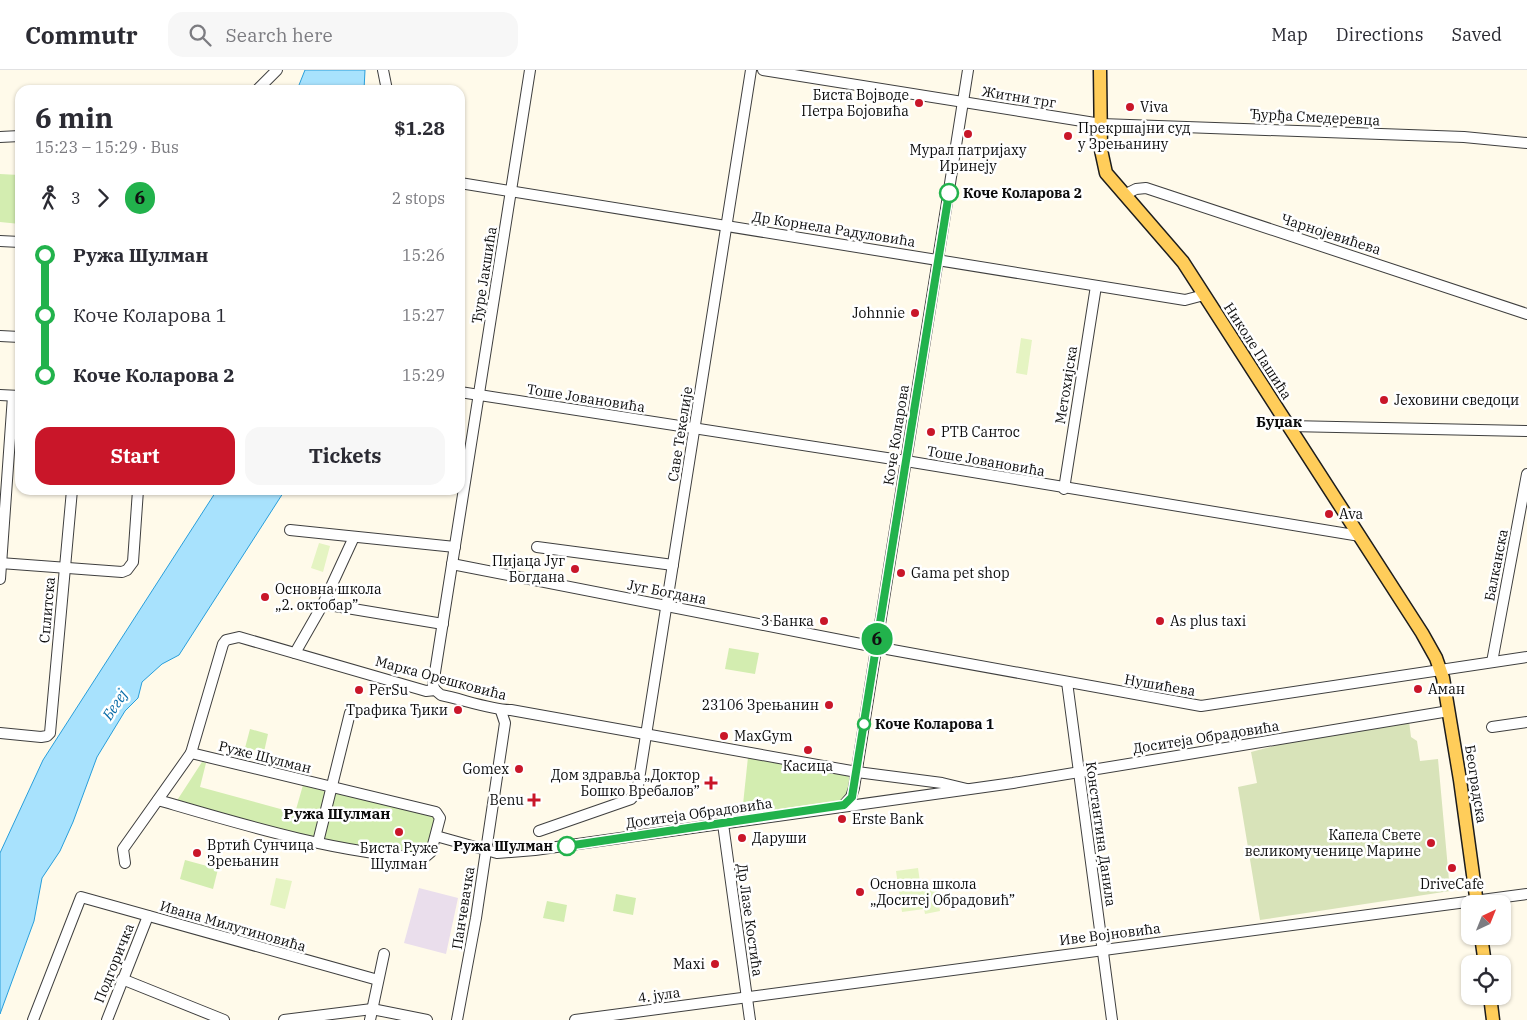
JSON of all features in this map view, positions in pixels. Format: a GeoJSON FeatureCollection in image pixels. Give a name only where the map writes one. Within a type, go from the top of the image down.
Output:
{"type":"FeatureCollection","features":[{"type":"Feature","properties":{"kind":"main road","name":"Николе Пашића"},"geometry":{"type":"LineString","coordinates":[[1100,70],[1101,150],[1104,166],[1166,240],[1204,295],[1428,642],[1440,669]]}},
{"type":"Feature","properties":{"kind":"main road","name":"Београдска"},"geometry":{"type":"LineString","coordinates":[[1440,669],[1449,711],[1476,895]]}},
{"type":"Feature","properties":{"kind":"main road"},"geometry":{"type":"LineString","coordinates":[[1491,1005],[1493,1020]]}},
{"type":"Feature","properties":{"kind":"street"},"geometry":{"type":"LineString","coordinates":[[262,85],[277,70]]}},
{"type":"Feature","properties":{"kind":"street"},"geometry":{"type":"LineString","coordinates":[[383,70],[386,85]]}},
{"type":"Feature","properties":{"kind":"street","name":"Ђуре Јакшића"},"geometry":{"type":"LineString","coordinates":[[465,486],[530,70]]}},
{"type":"Feature","properties":{"kind":"street","name":"Саве Текелије"},"geometry":{"type":"LineString","coordinates":[[539,831],[631,799],[637,792],[752,70]]}},
{"type":"Feature","properties":{"kind":"street"},"geometry":{"type":"LineString","coordinates":[[763,70],[964,102]]}},
{"type":"Feature","properties":{"kind":"street","name":"Житни трг"},"geometry":{"type":"LineString","coordinates":[[968,70],[964,102],[1101,124]]}},
{"type":"Feature","properties":{"kind":"street","name":"Коче Коларова"},"geometry":{"type":"LineString","coordinates":[[844,805],[853,793],[857,772],[964,102]]}},
{"type":"Feature","properties":{"kind":"street","name":"Ђурђа Смедеревца"},"geometry":{"type":"LineString","coordinates":[[1101,124],[1464,138],[1527,143]]}},
{"type":"Feature","properties":{"kind":"street"},"geometry":{"type":"LineString","coordinates":[[0,137],[15,136]]}},
{"type":"Feature","properties":{"kind":"street","name":"Др Корнела Радуловића"},"geometry":{"type":"LineString","coordinates":[[465,184],[1184,300],[1204,295]]}},
{"type":"Feature","properties":{"kind":"street","name":"Чарнојевићева"},"geometry":{"type":"LineString","coordinates":[[1126,194],[1136,189],[1146,188],[1527,314]]}},
{"type":"Feature","properties":{"kind":"street"},"geometry":{"type":"LineString","coordinates":[[0,241],[15,242]]}},
{"type":"Feature","properties":{"kind":"street","name":"Метохијска"},"geometry":{"type":"LineString","coordinates":[[1064,489],[1096,286]]}},
{"type":"Feature","properties":{"kind":"street"},"geometry":{"type":"LineString","coordinates":[[0,336],[15,337]]}},
{"type":"Feature","properties":{"kind":"street","name":"Тоше Јовановића"},"geometry":{"type":"LineString","coordinates":[[465,393],[906,461],[1064,489],[1360,536]]}},
{"type":"Feature","properties":{"kind":"street"},"geometry":{"type":"LineString","coordinates":[[0,395],[15,396]]}},
{"type":"Feature","properties":{"kind":"street"},"geometry":{"type":"LineString","coordinates":[[0,579],[15,407]]}},
{"type":"Feature","properties":{"kind":"street"},"geometry":{"type":"LineString","coordinates":[[1289,426],[1527,431]]}},
{"type":"Feature","properties":{"kind":"street","name":"Балканска"},"geometry":{"type":"LineString","coordinates":[[1492,662],[1527,474]]}},
{"type":"Feature","properties":{"kind":"street","name":"Сплитска"},"geometry":{"type":"LineString","coordinates":[[0,733],[45,737],[50,733],[72,495]]}},
{"type":"Feature","properties":{"kind":"street"},"geometry":{"type":"LineString","coordinates":[[1,563],[122,572],[129,568],[132,562],[138,495]]}},
{"type":"Feature","properties":{"kind":"street","name":"Ђуре Јакшића"},"geometry":{"type":"LineString","coordinates":[[435,690],[433,685],[464,495]]}},
{"type":"Feature","properties":{"kind":"street"},"geometry":{"type":"LineString","coordinates":[[290,530],[455,547]]}},
{"type":"Feature","properties":{"kind":"street"},"geometry":{"type":"LineString","coordinates":[[295,652],[322,604],[354,537]]}},
{"type":"Feature","properties":{"kind":"street","name":"Југ Богдана"},"geometry":{"type":"LineString","coordinates":[[537,547],[673,565]]}},
{"type":"Feature","properties":{"kind":"street","name":"Југ Богдана"},"geometry":{"type":"LineString","coordinates":[[452,564],[876,647]]}},
{"type":"Feature","properties":{"kind":"street"},"geometry":{"type":"LineString","coordinates":[[322,604],[443,624]]}},
{"type":"Feature","properties":{"kind":"street","name":"Марка Орешковића"},"geometry":{"type":"LineString","coordinates":[[191,753],[223,644],[231,638],[238,637],[426,691],[435,690],[441,694],[492,706],[501,711],[511,710],[646,734]]}},
{"type":"Feature","properties":{"kind":"street","name":"Нушићева"},"geometry":{"type":"LineString","coordinates":[[876,647],[1201,706],[1527,657]]}},
{"type":"Feature","properties":{"kind":"street","name":"Константина Данила"},"geometry":{"type":"LineString","coordinates":[[1067,682],[1112,1020]]}},
{"type":"Feature","properties":{"kind":"street","name":"Панчевачка"},"geometry":{"type":"LineString","coordinates":[[457,1020],[476,918],[505,723],[501,711]]}},
{"type":"Feature","properties":{"kind":"street","name":"Доситеја Обрадовића"},"geometry":{"type":"LineString","coordinates":[[486,851],[504,853],[967,789],[1449,711]]}},
{"type":"Feature","properties":{"kind":"street"},"geometry":{"type":"LineString","coordinates":[[318,842],[350,713]]}},
{"type":"Feature","properties":{"kind":"street"},"geometry":{"type":"LineString","coordinates":[[1492,727],[1527,722]]}},
{"type":"Feature","properties":{"kind":"street"},"geometry":{"type":"LineString","coordinates":[[646,734],[857,772],[890,776],[905,783],[917,796]]}},
{"type":"Feature","properties":{"kind":"street"},"geometry":{"type":"LineString","coordinates":[[125,863],[123,849],[191,753]]}},
{"type":"Feature","properties":{"kind":"street","name":"Руже Шулман"},"geometry":{"type":"LineString","coordinates":[[158,800],[270,832],[318,842],[399,857],[424,858],[432,852],[440,818],[436,812],[191,753]]}},
{"type":"Feature","properties":{"kind":"street","name":"Доситеја Обрадовића"},"geometry":{"type":"LineString","coordinates":[[890,776],[942,783],[967,789]]}},
{"type":"Feature","properties":{"kind":"street","name":"Др Лазе Костића"},"geometry":{"type":"LineString","coordinates":[[723,824],[750,1020]]}},
{"type":"Feature","properties":{"kind":"street"},"geometry":{"type":"LineString","coordinates":[[436,836],[486,851]]}},
{"type":"Feature","properties":{"kind":"street","name":"Иве Војновића"},"geometry":{"type":"LineString","coordinates":[[1511,897],[1527,894]]}},
{"type":"Feature","properties":{"kind":"street","name":"Ивана Милутиновића"},"geometry":{"type":"LineString","coordinates":[[33,1020],[81,897],[378,980]]}},
{"type":"Feature","properties":{"kind":"street","name":"Иве Војновића"},"geometry":{"type":"LineString","coordinates":[[747,997],[1103,949],[1461,904]]}},
{"type":"Feature","properties":{"kind":"street","name":"Подгоричка"},"geometry":{"type":"LineString","coordinates":[[107,1020],[148,916]]}},
{"type":"Feature","properties":{"kind":"street"},"geometry":{"type":"LineString","coordinates":[[370,1020],[384,954]]}},
{"type":"Feature","properties":{"kind":"street"},"geometry":{"type":"LineString","coordinates":[[122,979],[224,1020]]}},
{"type":"Feature","properties":{"kind":"street","name":"4. јула"},"geometry":{"type":"LineString","coordinates":[[575,1020],[747,997]]}},
{"type":"Feature","properties":{"kind":"street"},"geometry":{"type":"LineString","coordinates":[[284,1020],[333,1017],[372,1009],[427,1020]]}},
{"type":"Feature","properties":{"kind":"shaded area"},"geometry":{"type":"Polygon","coordinates":[[[419,888],[458,898],[446,954],[404,943],[419,888]]]}},
{"type":"Feature","properties":{"kind":"green space"},"geometry":{"type":"Polygon","coordinates":[[[0,174],[15,175],[15,224],[0,222],[0,174]]]}},
{"type":"Feature","properties":{"kind":"green space"},"geometry":{"type":"Polygon","coordinates":[[[1021,338],[1032,340],[1027,375],[1016,373],[1021,338]]]}},
{"type":"Feature","properties":{"kind":"green space"},"geometry":{"type":"Polygon","coordinates":[[[319,543],[330,546],[323,572],[311,568],[319,543]]]}},
{"type":"Feature","properties":{"kind":"green space"},"geometry":{"type":"Polygon","coordinates":[[[729,648],[759,653],[755,674],[725,669],[729,648]]]}},
{"type":"Feature","properties":{"kind":"green space"},"geometry":{"type":"Polygon","coordinates":[[[1409,721],[1411,737],[1417,741],[1420,761],[1438,759],[1450,891],[1260,920],[1238,787],[1257,783],[1251,752],[1293,741],[1409,721]]]}},
{"type":"Feature","properties":{"kind":"green space"},"geometry":{"type":"Polygon","coordinates":[[[250,729],[268,734],[264,752],[245,748],[250,729]]]}},
{"type":"Feature","properties":{"kind":"green space"},"geometry":{"type":"Polygon","coordinates":[[[748,757],[848,774],[850,781],[849,790],[844,800],[742,814],[748,757]]]}},
{"type":"Feature","properties":{"kind":"green space"},"geometry":{"type":"Polygon","coordinates":[[[202,762],[206,763],[200,787],[295,813],[303,785],[330,793],[317,841],[176,802],[202,762]]]}},
{"type":"Feature","properties":{"kind":"green space"},"geometry":{"type":"Polygon","coordinates":[[[335,791],[437,816],[426,853],[398,853],[321,839],[335,791]]]}},
{"type":"Feature","properties":{"kind":"green space"},"geometry":{"type":"Polygon","coordinates":[[[185,860],[218,869],[213,889],[180,879],[185,860]]]}},
{"type":"Feature","properties":{"kind":"green space"},"geometry":{"type":"Polygon","coordinates":[[[918,868],[921,889],[936,887],[940,911],[925,914],[924,909],[902,912],[896,871],[918,868]]]}},
{"type":"Feature","properties":{"kind":"green space"},"geometry":{"type":"Polygon","coordinates":[[[276,878],[292,881],[285,909],[270,905],[276,878]]]}},
{"type":"Feature","properties":{"kind":"green space"},"geometry":{"type":"Polygon","coordinates":[[[616,894],[636,898],[633,915],[613,911],[616,894]]]}},
{"type":"Feature","properties":{"kind":"green space"},"geometry":{"type":"Polygon","coordinates":[[[547,901],[567,905],[564,922],[543,918],[547,901]]]}},
{"type":"Feature","properties":{"kind":"water"},"geometry":{"type":"Polygon","coordinates":[[[305,70],[365,70],[364,85],[299,85],[305,70]]]}},
{"type":"Feature","properties":{"kind":"water","name":"Бегеј"},"geometry":{"type":"Polygon","coordinates":[[[214,495],[282,495],[179,655],[162,664],[142,682],[138,698],[125,711],[97,757],[60,851],[42,878],[34,921],[0,1014],[0,853],[43,760],[214,495]]]}},
{"type":"Feature","properties":{"kind":"bus line","name":"6"},"geometry":{"type":"LineString","coordinates":[[567,846],[844,805],[852,797],[949,193]]}},
{"type":"Feature","properties":{"kind":"place","name":"Биста Војводе Петра Бојовића"},"geometry":{"type":"Point","coordinates":[919,103]}},
{"type":"Feature","properties":{"kind":"place","name":"Viva"},"geometry":{"type":"Point","coordinates":[1130,107]}},
{"type":"Feature","properties":{"kind":"place","name":"Мурал патријаху Иринеју"},"geometry":{"type":"Point","coordinates":[968,134]}},
{"type":"Feature","properties":{"kind":"place","name":"Прекршајни суд у Зрењанину"},"geometry":{"type":"Point","coordinates":[1068,136]}},
{"type":"Feature","properties":{"kind":"place","name":"Коче Коларова 2"},"geometry":{"type":"Point","coordinates":[949,193]}},
{"type":"Feature","properties":{"kind":"place","name":"Johnnie"},"geometry":{"type":"Point","coordinates":[915,313]}},
{"type":"Feature","properties":{"kind":"place","name":"Јеховини сведоци"},"geometry":{"type":"Point","coordinates":[1384,400]}},
{"type":"Feature","properties":{"kind":"place","name":"РТВ Сантос"},"geometry":{"type":"Point","coordinates":[931,432]}},
{"type":"Feature","properties":{"kind":"place","name":"Ava"},"geometry":{"type":"Point","coordinates":[1329,514]}},
{"type":"Feature","properties":{"kind":"place","name":"Пијаца Југ Богдана"},"geometry":{"type":"Point","coordinates":[575,569]}},
{"type":"Feature","properties":{"kind":"place","name":"Gama pet shop"},"geometry":{"type":"Point","coordinates":[901,573]}},
{"type":"Feature","properties":{"kind":"place","name":"Основна школа „2. октобар”"},"geometry":{"type":"Point","coordinates":[265,597]}},
{"type":"Feature","properties":{"kind":"place","name":"3 Банка"},"geometry":{"type":"Point","coordinates":[824,621]}},
{"type":"Feature","properties":{"kind":"place","name":"As plus taxi"},"geometry":{"type":"Point","coordinates":[1160,621]}},
{"type":"Feature","properties":{"kind":"place","name":"Аман"},"geometry":{"type":"Point","coordinates":[1418,689]}},
{"type":"Feature","properties":{"kind":"place","name":"PerSu"},"geometry":{"type":"Point","coordinates":[359,690]}},
{"type":"Feature","properties":{"kind":"place","name":"23106 Зрењанин"},"geometry":{"type":"Point","coordinates":[829,705]}},
{"type":"Feature","properties":{"kind":"place","name":"Трафика Ђики"},"geometry":{"type":"Point","coordinates":[458,710]}},
{"type":"Feature","properties":{"kind":"place","name":"Коче Коларова 1"},"geometry":{"type":"Point","coordinates":[864,724]}},
{"type":"Feature","properties":{"kind":"place","name":"MaxGym"},"geometry":{"type":"Point","coordinates":[724,736]}},
{"type":"Feature","properties":{"kind":"place","name":"Касица"},"geometry":{"type":"Point","coordinates":[808,750]}},
{"type":"Feature","properties":{"kind":"place","name":"Gomex"},"geometry":{"type":"Point","coordinates":[519,769]}},
{"type":"Feature","properties":{"kind":"place","name":"Дом здравља „Доктор Бошко Вребалов”"},"geometry":{"type":"Point","coordinates":[711,783]}},
{"type":"Feature","properties":{"kind":"place","name":"Benu"},"geometry":{"type":"Point","coordinates":[534,800]}},
{"type":"Feature","properties":{"kind":"place","name":"Erste Bank"},"geometry":{"type":"Point","coordinates":[842,819]}},
{"type":"Feature","properties":{"kind":"place","name":"Биста Руже Шулман"},"geometry":{"type":"Point","coordinates":[399,832]}},
{"type":"Feature","properties":{"kind":"place","name":"Даруши"},"geometry":{"type":"Point","coordinates":[742,838]}},
{"type":"Feature","properties":{"kind":"place","name":"Капела Свете великомученице Марине"},"geometry":{"type":"Point","coordinates":[1431,843]}},
{"type":"Feature","properties":{"kind":"place","name":"Ружа Шулман"},"geometry":{"type":"Point","coordinates":[567,846]}},
{"type":"Feature","properties":{"kind":"place","name":"Вртић Сунчица Зрењанин"},"geometry":{"type":"Point","coordinates":[197,853]}},
{"type":"Feature","properties":{"kind":"place","name":"DriveCafe"},"geometry":{"type":"Point","coordinates":[1452,868]}},
{"type":"Feature","properties":{"kind":"place","name":"Основна школа „Доситеј Обрадовић”"},"geometry":{"type":"Point","coordinates":[860,892]}},
{"type":"Feature","properties":{"kind":"place","name":"Maxi"},"geometry":{"type":"Point","coordinates":[715,964]}},
{"type":"Feature","properties":{"kind":"district","name":"Буџак"},"geometry":{"type":"Point","coordinates":[1279,422]}},
{"type":"Feature","properties":{"kind":"district","name":"Ружа Шулман"},"geometry":{"type":"Point","coordinates":[337,814]}}]}
